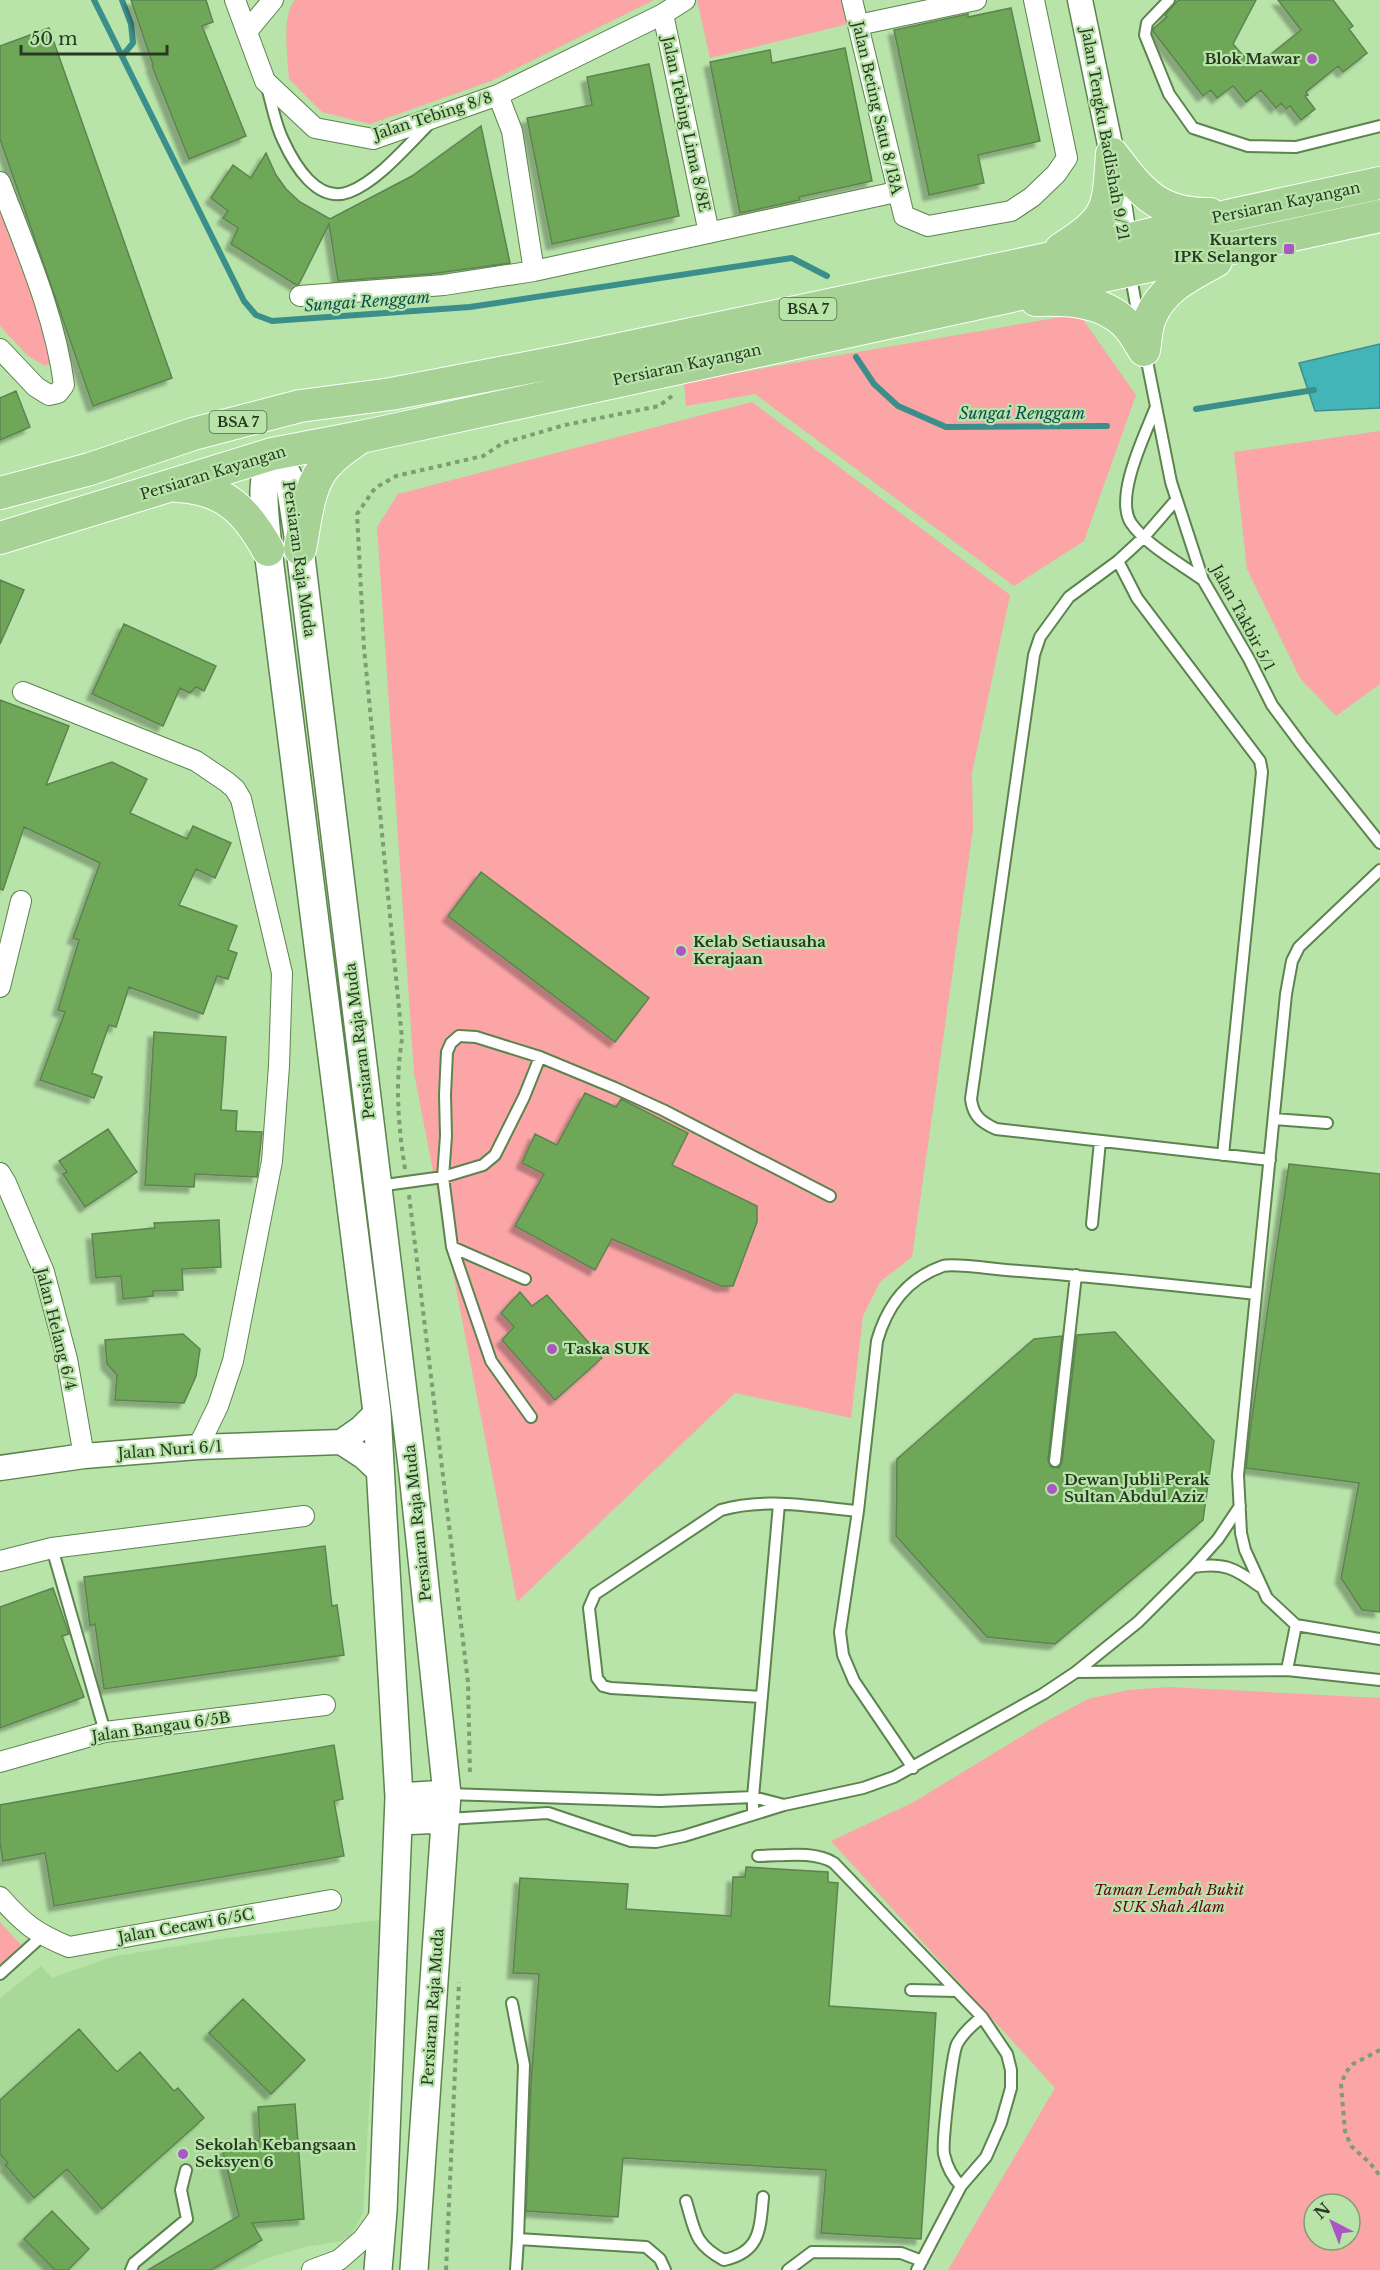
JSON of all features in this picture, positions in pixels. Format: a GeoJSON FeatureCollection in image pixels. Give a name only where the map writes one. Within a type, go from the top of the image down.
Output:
{"type":"FeatureCollection","features":[{"type":"Feature","properties":{"kind":"main road"},"geometry":{"type":"LineString","coordinates":[[1112,154],[1141,191],[1162,206],[1197,214],[1236,214]]}},
{"type":"Feature","properties":{"kind":"main road"},"geometry":{"type":"LineString","coordinates":[[1042,260],[1087,233],[1102,217],[1109,194],[1112,154]]}},
{"type":"Feature","properties":{"kind":"main road","name":"Persiaran Kayangan"},"geometry":{"type":"LineString","coordinates":[[0,538],[272,454],[361,437],[982,301],[1127,254],[1236,214],[1380,183]]}},
{"type":"Feature","properties":{"kind":"main road","name":"Persiaran Kayangan"},"geometry":{"type":"LineString","coordinates":[[0,493],[90,469],[193,434],[300,406],[391,394],[1042,260],[1245,246],[1380,216]]}},
{"type":"Feature","properties":{"kind":"main road"},"geometry":{"type":"LineString","coordinates":[[1144,350],[1150,317],[1169,289],[1182,279],[1245,246]]}},
{"type":"Feature","properties":{"kind":"main road"},"geometry":{"type":"LineString","coordinates":[[982,301],[1072,300],[1109,309],[1127,324],[1144,350]]}},
{"type":"Feature","properties":{"kind":"main road","name":"BSA 7"},"geometry":{"type":"LineString","coordinates":[[90,469],[133,467],[230,440],[242,440],[258,445],[272,454],[294,429],[312,418],[391,394]]}},
{"type":"Feature","properties":{"kind":"main road"},"geometry":{"type":"LineString","coordinates":[[300,549],[318,476],[328,462],[361,437]]}},
{"type":"Feature","properties":{"kind":"main road","name":"Persiaran Raja Muda"},"geometry":{"type":"LineString","coordinates":[[378,2270],[383,2211],[399,1809],[377,1412],[268,550],[263,483],[266,467],[272,454],[282,464],[289,478],[300,549],[414,1486],[455,1802],[414,2270]]}},
{"type":"Feature","properties":{"kind":"main road"},"geometry":{"type":"LineString","coordinates":[[171,485],[197,486],[225,497],[255,525],[268,550]]}},
{"type":"Feature","properties":{"kind":"main road"},"geometry":{"type":"LineString","coordinates":[[399,1809],[455,1802]]}},
{"type":"Feature","properties":{"kind":"street","name":"Jalan Tebing 8/8"},"geometry":{"type":"LineString","coordinates":[[235,0],[265,81],[315,129],[373,139],[498,95],[663,14],[685,0]]}},
{"type":"Feature","properties":{"kind":"street"},"geometry":{"type":"LineString","coordinates":[[248,30],[273,0]]}},
{"type":"Feature","properties":{"kind":"street","name":"Jalan Beting Satu 8/13A"},"geometry":{"type":"LineString","coordinates":[[852,0],[904,216],[928,226],[1011,211],[1032,197],[1056,174],[1067,158],[1034,0]]}},
{"type":"Feature","properties":{"kind":"street"},"geometry":{"type":"LineString","coordinates":[[858,26],[976,0]]}},
{"type":"Feature","properties":{"kind":"street","name":"Jalan Tengku Badlishah 9/21"},"geometry":{"type":"LineString","coordinates":[[1080,0],[1112,154],[1127,254]]}},
{"type":"Feature","properties":{"kind":"street","name":"Jalan Tebing Lima 8/8E"},"geometry":{"type":"LineString","coordinates":[[663,14],[709,233]]}},
{"type":"Feature","properties":{"kind":"street"},"geometry":{"type":"LineString","coordinates":[[498,95],[512,131],[534,271]]}},
{"type":"Feature","properties":{"kind":"street"},"geometry":{"type":"LineString","coordinates":[[0,182],[31,263],[60,354],[64,385],[58,393],[49,395],[36,387],[0,349]]}},
{"type":"Feature","properties":{"kind":"street"},"geometry":{"type":"LineString","coordinates":[[300,296],[444,285],[534,271],[897,192]]}},
{"type":"Feature","properties":{"kind":"street"},"geometry":{"type":"LineString","coordinates":[[23,692],[196,761],[236,789],[241,799],[282,973],[279,1066],[272,1161],[233,1361],[218,1406],[198,1447]]}},
{"type":"Feature","properties":{"kind":"street"},"geometry":{"type":"LineString","coordinates":[[0,987],[21,901]]}},
{"type":"Feature","properties":{"kind":"street","name":"Jalan Helang 6/4"},"geometry":{"type":"LineString","coordinates":[[0,1173],[44,1272],[67,1359],[84,1456]]}},
{"type":"Feature","properties":{"kind":"street"},"geometry":{"type":"LineString","coordinates":[[377,1412],[361,1428],[341,1442],[364,1457],[380,1472]]}},
{"type":"Feature","properties":{"kind":"street","name":"Jalan Nuri 6/1"},"geometry":{"type":"LineString","coordinates":[[0,1468],[84,1456],[198,1447],[341,1442]]}},
{"type":"Feature","properties":{"kind":"street"},"geometry":{"type":"LineString","coordinates":[[0,1561],[52,1548],[304,1516]]}},
{"type":"Feature","properties":{"kind":"street","name":"Jalan Bangau 6/5B"},"geometry":{"type":"LineString","coordinates":[[0,1762],[105,1732],[325,1706]]}},
{"type":"Feature","properties":{"kind":"street","name":"Jalan Cecawi 6/5C"},"geometry":{"type":"LineString","coordinates":[[0,1897],[20,1919],[42,1936],[69,1947],[331,1900]]}},
{"type":"Feature","properties":{"kind":"street"},"geometry":{"type":"LineString","coordinates":[[312,2270],[339,2260],[363,2239],[383,2211]]}},
{"type":"Feature","properties":{"kind":"lane"},"geometry":{"type":"LineString","coordinates":[[1169,0],[1147,23],[1145,35],[1169,94],[1192,128],[1248,146],[1296,147],[1380,126]]}},
{"type":"Feature","properties":{"kind":"lane"},"geometry":{"type":"LineString","coordinates":[[265,81],[282,139],[307,179],[326,192],[348,193],[368,181],[399,155],[439,114]]}},
{"type":"Feature","properties":{"kind":"lane","name":"Jalan Takbir 5/1"},"geometry":{"type":"LineString","coordinates":[[1127,254],[1163,449],[1176,500],[1203,580],[1249,659],[1272,705],[1380,843]]}},
{"type":"Feature","properties":{"kind":"lane"},"geometry":{"type":"LineString","coordinates":[[1156,407],[1128,483],[1125,503],[1130,521],[1144,537],[1203,580]]}},
{"type":"Feature","properties":{"kind":"lane"},"geometry":{"type":"LineString","coordinates":[[1176,500],[1144,537],[1118,561],[1069,597],[1040,637],[1034,655],[971,1099],[972,1109],[984,1124],[996,1129],[1269,1160]]}},
{"type":"Feature","properties":{"kind":"lane"},"geometry":{"type":"LineString","coordinates":[[1118,561],[1137,598],[1260,761],[1262,772],[1223,1155]]}},
{"type":"Feature","properties":{"kind":"lane"},"geometry":{"type":"LineString","coordinates":[[1380,870],[1299,947],[1292,961],[1286,994],[1238,1475],[1241,1533],[1245,1550],[1267,1598],[1296,1625],[1380,1639]]}},
{"type":"Feature","properties":{"kind":"lane"},"geometry":{"type":"LineString","coordinates":[[531,1417],[491,1361],[452,1247],[443,1177],[446,1136],[445,1095],[447,1052],[451,1043],[459,1036],[476,1037],[540,1057],[663,1110],[830,1196]]}},
{"type":"Feature","properties":{"kind":"lane"},"geometry":{"type":"LineString","coordinates":[[378,1186],[443,1177],[483,1165],[495,1155],[524,1097],[540,1057]]}},
{"type":"Feature","properties":{"kind":"lane"},"geometry":{"type":"LineString","coordinates":[[1274,1119],[1327,1123]]}},
{"type":"Feature","properties":{"kind":"lane"},"geometry":{"type":"LineString","coordinates":[[1092,1224],[1100,1141]]}},
{"type":"Feature","properties":{"kind":"lane"},"geometry":{"type":"LineString","coordinates":[[452,1247],[525,1279]]}},
{"type":"Feature","properties":{"kind":"lane"},"geometry":{"type":"LineString","coordinates":[[913,1768],[854,1681],[843,1655],[840,1632],[858,1511],[877,1341],[884,1318],[897,1297],[914,1281],[945,1266],[1076,1275],[1256,1294]]}},
{"type":"Feature","properties":{"kind":"lane"},"geometry":{"type":"LineString","coordinates":[[1054,1461],[1076,1275]]}},
{"type":"Feature","properties":{"kind":"lane"},"geometry":{"type":"LineString","coordinates":[[753,1814],[779,1504]]}},
{"type":"Feature","properties":{"kind":"lane"},"geometry":{"type":"LineString","coordinates":[[762,1698],[603,1686],[597,1678],[589,1608],[595,1594],[721,1510],[738,1505],[779,1504],[858,1511]]}},
{"type":"Feature","properties":{"kind":"lane"},"geometry":{"type":"LineString","coordinates":[[455,1802],[548,1814],[631,1841],[656,1842],[684,1836],[784,1805],[863,1788],[913,1768],[1043,1694],[1076,1672],[1138,1622],[1193,1567],[1218,1539],[1240,1506]]}},
{"type":"Feature","properties":{"kind":"lane"},"geometry":{"type":"LineString","coordinates":[[52,1548],[105,1732]]}},
{"type":"Feature","properties":{"kind":"lane"},"geometry":{"type":"LineString","coordinates":[[1193,1567],[1211,1564],[1231,1568],[1260,1587]]}},
{"type":"Feature","properties":{"kind":"lane"},"geometry":{"type":"LineString","coordinates":[[1287,1670],[1296,1625]]}},
{"type":"Feature","properties":{"kind":"lane"},"geometry":{"type":"LineString","coordinates":[[1076,1672],[1287,1670],[1380,1680]]}},
{"type":"Feature","properties":{"kind":"lane"},"geometry":{"type":"LineString","coordinates":[[455,1802],[660,1801],[753,1797],[784,1805]]}},
{"type":"Feature","properties":{"kind":"lane"},"geometry":{"type":"LineString","coordinates":[[758,1856],[815,1856],[826,1858],[834,1863],[982,2017],[1007,2054],[1011,2070],[1011,2088],[1001,2124],[986,2157],[960,2186],[920,2266],[901,2253],[812,2252],[788,2270]]}},
{"type":"Feature","properties":{"kind":"lane"},"geometry":{"type":"LineString","coordinates":[[0,1974],[42,1936]]}},
{"type":"Feature","properties":{"kind":"lane"},"geometry":{"type":"LineString","coordinates":[[911,1990],[957,1991]]}},
{"type":"Feature","properties":{"kind":"lane"},"geometry":{"type":"LineString","coordinates":[[512,2003],[524,2065],[516,2270]]}},
{"type":"Feature","properties":{"kind":"lane"},"geometry":{"type":"LineString","coordinates":[[960,2186],[950,2172],[944,2151],[952,2062],[956,2046],[967,2030],[982,2017]]}},
{"type":"Feature","properties":{"kind":"lane"},"geometry":{"type":"LineString","coordinates":[[131,2270],[134,2263],[187,2219],[181,2190],[186,2170]]}},
{"type":"Feature","properties":{"kind":"lane"},"geometry":{"type":"LineString","coordinates":[[686,2201],[696,2235],[707,2251],[723,2265],[753,2244],[760,2233],[763,2197]]}},
{"type":"Feature","properties":{"kind":"lane"},"geometry":{"type":"LineString","coordinates":[[518,2239],[646,2247],[660,2259],[665,2270]]}},
{"type":"Feature","properties":{"kind":"path"},"geometry":{"type":"LineString","coordinates":[[455,1802],[468,1682],[399,1128],[397,1070],[402,1039],[365,660],[357,514],[375,488],[396,476],[483,456],[503,443],[565,425],[658,406],[675,393]]}},
{"type":"Feature","properties":{"kind":"path"},"geometry":{"type":"LineString","coordinates":[[446,2270],[459,1975]]}},
{"type":"Feature","properties":{"kind":"path"},"geometry":{"type":"LineString","coordinates":[[1380,2050],[1353,2064],[1346,2072],[1341,2084],[1345,2131],[1351,2146],[1370,2163],[1380,2176]]}},
{"type":"Feature","properties":{"kind":"shaded area","name":"Sekolah Kebangsaan Seksyen 6"},"geometry":{"type":"Polygon","coordinates":[[[380,1920],[363,2213],[351,2235],[342,2241],[305,2247],[239,2270],[0,2270],[0,1998],[41,1966],[52,1978],[111,1957],[220,1939],[380,1920]]]}},
{"type":"Feature","properties":{"kind":"green space"},"geometry":{"type":"Polygon","coordinates":[[[295,0],[654,0],[491,81],[370,124],[322,112],[289,79],[287,26],[288,16],[295,0]]]}},
{"type":"Feature","properties":{"kind":"green space"},"geometry":{"type":"Polygon","coordinates":[[[697,0],[843,0],[848,24],[710,58],[697,0]]]}},
{"type":"Feature","properties":{"kind":"green space"},"geometry":{"type":"Polygon","coordinates":[[[0,212],[55,356],[53,362],[45,366],[28,356],[0,326],[0,212]]]}},
{"type":"Feature","properties":{"kind":"green space"},"geometry":{"type":"Polygon","coordinates":[[[1079,314],[1136,395],[1084,541],[1014,586],[755,394],[686,406],[684,382],[1079,314]]]}},
{"type":"Feature","properties":{"kind":"green space","name":"Kelab Setiausaha Kerajaan"},"geometry":{"type":"Polygon","coordinates":[[[752,402],[1010,595],[972,773],[973,829],[912,1257],[880,1282],[863,1316],[851,1418],[735,1393],[517,1602],[414,1073],[377,527],[398,494],[752,402]]]}},
{"type":"Feature","properties":{"kind":"green space"},"geometry":{"type":"Polygon","coordinates":[[[1380,431],[1380,684],[1336,716],[1300,678],[1247,569],[1234,452],[1380,431]]]}},
{"type":"Feature","properties":{"kind":"green space","name":"Taman Lembah Bukit SUK Shah Alam"},"geometry":{"type":"Polygon","coordinates":[[[1169,1687],[1380,1698],[1380,2270],[948,2270],[1055,2088],[831,1841],[912,1803],[1045,1722],[1088,1699],[1128,1690],[1169,1687]]]}},
{"type":"Feature","properties":{"kind":"green space"},"geometry":{"type":"Polygon","coordinates":[[[0,1922],[23,1947],[0,1964],[0,1922]]]}},
{"type":"Feature","properties":{"kind":"water"},"geometry":{"type":"Polygon","coordinates":[[[1380,344],[1380,408],[1315,411],[1299,363],[1380,344]]]}},
{"type":"Feature","properties":{"kind":"building"},"geometry":{"type":"Polygon","coordinates":[[[131,0],[206,0],[213,22],[202,26],[246,136],[189,159],[152,66],[131,0]]]}},
{"type":"Feature","properties":{"kind":"building","name":"Blok Mawar"},"geometry":{"type":"Polygon","coordinates":[[[1178,0],[1256,0],[1233,44],[1247,60],[1256,58],[1260,63],[1301,30],[1278,0],[1333,0],[1353,26],[1349,29],[1367,53],[1343,72],[1338,66],[1306,92],[1308,95],[1305,96],[1315,109],[1301,120],[1290,106],[1286,109],[1281,103],[1276,108],[1261,90],[1246,102],[1233,86],[1217,98],[1211,90],[1203,96],[1153,31],[1167,17],[1165,15],[1178,0]]]}},
{"type":"Feature","properties":{"kind":"building"},"geometry":{"type":"Polygon","coordinates":[[[1011,8],[1040,141],[978,155],[984,183],[929,195],[894,30],[968,14],[968,17],[1011,8]]]}},
{"type":"Feature","properties":{"kind":"building"},"geometry":{"type":"Polygon","coordinates":[[[49,28],[172,378],[93,406],[0,139],[0,46],[49,28]]]}},
{"type":"Feature","properties":{"kind":"building"},"geometry":{"type":"Polygon","coordinates":[[[845,48],[872,181],[740,213],[710,62],[770,50],[772,63],[845,48]]]}},
{"type":"Feature","properties":{"kind":"building"},"geometry":{"type":"Polygon","coordinates":[[[649,64],[679,216],[552,244],[527,118],[592,105],[587,77],[649,64]]]}},
{"type":"Feature","properties":{"kind":"building"},"geometry":{"type":"Polygon","coordinates":[[[481,126],[510,263],[430,274],[338,281],[329,224],[299,284],[296,285],[231,244],[238,228],[223,218],[228,211],[211,198],[233,165],[251,178],[266,153],[276,175],[286,189],[300,202],[330,219],[412,176],[481,126]]]}},
{"type":"Feature","properties":{"kind":"building"},"geometry":{"type":"Polygon","coordinates":[[[16,391],[30,427],[0,440],[0,398],[16,391]]]}},
{"type":"Feature","properties":{"kind":"building"},"geometry":{"type":"Polygon","coordinates":[[[0,580],[24,590],[0,644],[0,580]]]}},
{"type":"Feature","properties":{"kind":"building"},"geometry":{"type":"Polygon","coordinates":[[[124,624],[216,666],[204,691],[196,687],[190,693],[180,688],[163,726],[92,694],[124,624]]]}},
{"type":"Feature","properties":{"kind":"building"},"geometry":{"type":"Polygon","coordinates":[[[0,700],[69,726],[46,785],[112,762],[147,779],[130,813],[187,839],[193,826],[231,843],[215,878],[196,869],[179,905],[237,926],[228,950],[237,953],[228,979],[217,976],[203,1014],[129,987],[116,1027],[109,1025],[92,1073],[102,1077],[94,1098],[40,1080],[65,1012],[58,1010],[79,940],[73,938],[100,863],[24,827],[3,890],[0,889],[0,700]]]}},
{"type":"Feature","properties":{"kind":"building"},"geometry":{"type":"Polygon","coordinates":[[[481,872],[649,998],[615,1042],[448,916],[481,872]]]}},
{"type":"Feature","properties":{"kind":"building"},"geometry":{"type":"Polygon","coordinates":[[[154,1032],[226,1037],[221,1110],[237,1111],[236,1131],[262,1132],[257,1177],[195,1174],[194,1187],[145,1185],[154,1032]]]}},
{"type":"Feature","properties":{"kind":"building"},"geometry":{"type":"Polygon","coordinates":[[[585,1093],[616,1107],[621,1099],[688,1133],[672,1165],[757,1206],[757,1222],[733,1286],[721,1286],[612,1239],[595,1270],[515,1226],[544,1174],[522,1163],[535,1134],[557,1145],[585,1093]]]}},
{"type":"Feature","properties":{"kind":"building"},"geometry":{"type":"Polygon","coordinates":[[[108,1129],[137,1172],[85,1207],[63,1174],[67,1172],[59,1161],[108,1129]]]}},
{"type":"Feature","properties":{"kind":"building"},"geometry":{"type":"Polygon","coordinates":[[[1289,1164],[1380,1174],[1380,1612],[1362,1610],[1341,1578],[1359,1483],[1246,1468],[1289,1164]]]}},
{"type":"Feature","properties":{"kind":"building"},"geometry":{"type":"Polygon","coordinates":[[[219,1220],[221,1267],[182,1269],[183,1290],[153,1291],[153,1296],[123,1299],[121,1276],[96,1278],[92,1234],[155,1228],[154,1223],[219,1220]]]}},
{"type":"Feature","properties":{"kind":"building","name":"Taska SUK"},"geometry":{"type":"Polygon","coordinates":[[[520,1292],[532,1306],[547,1295],[602,1358],[555,1400],[502,1340],[514,1327],[501,1313],[520,1292]]]}},
{"type":"Feature","properties":{"kind":"building","name":"Dewan Jubli Perak Sultan Abdul Aziz"},"geometry":{"type":"Polygon","coordinates":[[[1115,1332],[1214,1441],[1203,1520],[1055,1644],[987,1637],[896,1536],[897,1459],[1034,1339],[1062,1336],[1048,1460],[1051,1467],[1059,1468],[1062,1462],[1077,1335],[1115,1332]]]}},
{"type":"Feature","properties":{"kind":"building"},"geometry":{"type":"Polygon","coordinates":[[[183,1334],[200,1349],[196,1376],[184,1403],[115,1400],[117,1375],[107,1364],[105,1340],[183,1334]]]}},
{"type":"Feature","properties":{"kind":"building"},"geometry":{"type":"Polygon","coordinates":[[[325,1546],[332,1606],[337,1605],[344,1655],[104,1689],[95,1624],[90,1626],[84,1577],[325,1546]]]}},
{"type":"Feature","properties":{"kind":"building"},"geometry":{"type":"Polygon","coordinates":[[[53,1588],[69,1634],[62,1636],[84,1697],[0,1728],[0,1607],[53,1588]]]}},
{"type":"Feature","properties":{"kind":"building"},"geometry":{"type":"Polygon","coordinates":[[[334,1745],[343,1799],[334,1801],[344,1856],[54,1906],[45,1853],[3,1861],[0,1843],[0,1805],[334,1745]]]}},
{"type":"Feature","properties":{"kind":"building"},"geometry":{"type":"Polygon","coordinates":[[[746,1867],[828,1872],[828,1882],[838,1883],[829,2006],[936,2013],[921,2239],[821,2233],[826,2170],[623,2158],[618,2217],[526,2211],[531,2084],[539,1974],[513,1973],[520,1878],[628,1884],[626,1909],[731,1916],[733,1877],[745,1877],[746,1867]]]}},
{"type":"Feature","properties":{"kind":"building"},"geometry":{"type":"Polygon","coordinates":[[[243,1999],[305,2060],[271,2094],[209,2033],[243,1999]]]}},
{"type":"Feature","properties":{"kind":"building"},"geometry":{"type":"Polygon","coordinates":[[[79,2029],[117,2072],[140,2052],[174,2091],[178,2088],[204,2118],[102,2209],[67,2169],[34,2198],[5,2165],[8,2163],[0,2154],[0,2100],[79,2029]]]}},
{"type":"Feature","properties":{"kind":"building"},"geometry":{"type":"Polygon","coordinates":[[[295,2104],[304,2219],[252,2223],[262,2240],[211,2270],[148,2270],[239,2216],[222,2149],[260,2140],[258,2107],[295,2104]]]}},
{"type":"Feature","properties":{"kind":"building"},"geometry":{"type":"Polygon","coordinates":[[[52,2211],[89,2249],[68,2270],[55,2270],[24,2239],[52,2211]]]}},
{"type":"Feature","properties":{"kind":"waterway","name":"Sungai Renggam"},"geometry":{"type":"LineString","coordinates":[[94,0],[244,301],[256,315],[272,321],[470,307],[792,258],[827,276]]}},
{"type":"Feature","properties":{"kind":"waterway"},"geometry":{"type":"LineString","coordinates":[[122,0],[131,24],[133,43],[123,55]]}},
{"type":"Feature","properties":{"kind":"waterway","name":"Sungai Renggam"},"geometry":{"type":"LineString","coordinates":[[856,357],[874,384],[898,406],[946,427],[1107,426]]}},
{"type":"Feature","properties":{"kind":"waterway","name":"Sungai Renggam"},"geometry":{"type":"LineString","coordinates":[[1196,409],[1314,390]]}},
{"type":"Feature","properties":{"kind":"place","name":"Blok Mawar"},"geometry":{"type":"Point","coordinates":[1312,59]}},
{"type":"Feature","properties":{"kind":"place","name":"Kuarters IPK Selangor"},"geometry":{"type":"Point","coordinates":[1289,249]}},
{"type":"Feature","properties":{"kind":"place","name":"Kelab Setiausaha Kerajaan"},"geometry":{"type":"Point","coordinates":[681,951]}},
{"type":"Feature","properties":{"kind":"place","name":"Taska SUK"},"geometry":{"type":"Point","coordinates":[552,1349]}},
{"type":"Feature","properties":{"kind":"place","name":"Dewan Jubli Perak Sultan Abdul Aziz"},"geometry":{"type":"Point","coordinates":[1052,1489]}},
{"type":"Feature","properties":{"kind":"place","name":"Sekolah Kebangsaan Seksyen 6"},"geometry":{"type":"Point","coordinates":[183,2154]}}]}
